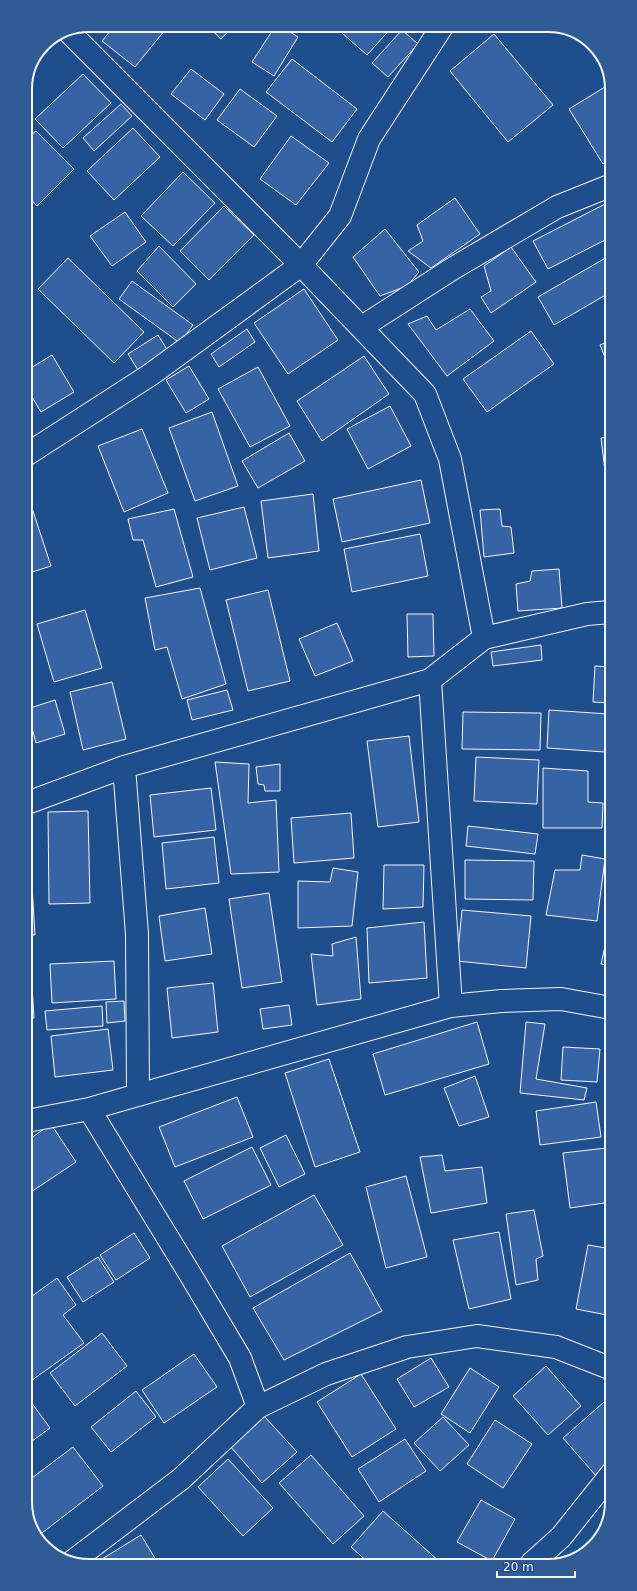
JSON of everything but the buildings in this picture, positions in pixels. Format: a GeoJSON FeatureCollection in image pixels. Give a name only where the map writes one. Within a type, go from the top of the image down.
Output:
{"type":"FeatureCollection","features":[{"type":"Feature","properties":{"kind":"street"},"geometry":{"type":"LineString","coordinates":[[32,451],[150,374],[301,265],[340,216],[369,139],[438,32]]}},
{"type":"Feature","properties":{"kind":"street"},"geometry":{"type":"LineString","coordinates":[[72,35],[362,327],[425,394],[450,459],[484,638]]}},
{"type":"Feature","properties":{"kind":"street"},"geometry":{"type":"LineString","coordinates":[[362,327],[452,269],[557,207],[605,187]]}},
{"type":"Feature","properties":{"kind":"street"},"geometry":{"type":"LineString","coordinates":[[32,801],[124,768],[430,680],[484,638],[587,614],[605,612]]}},
{"type":"Feature","properties":{"kind":"street"},"geometry":{"type":"LineString","coordinates":[[430,680],[451,1006]]}},
{"type":"Feature","properties":{"kind":"street"},"geometry":{"type":"LineString","coordinates":[[124,768],[137,934],[138,1095]]}},
{"type":"Feature","properties":{"kind":"street"},"geometry":{"type":"LineString","coordinates":[[32,1120],[89,1108],[138,1095],[451,1006],[501,1001],[561,999],[605,1007]]}},
{"type":"Feature","properties":{"kind":"street"},"geometry":{"type":"LineString","coordinates":[[89,1108],[194,1279],[240,1358],[258,1407]]}},
{"type":"Feature","properties":{"kind":"street"},"geometry":{"type":"LineString","coordinates":[[78,1558],[181,1479],[258,1407],[326,1374],[399,1350],[477,1336],[556,1346],[605,1366]]}},
{"type":"Feature","properties":{"kind":"street"},"geometry":{"type":"LineString","coordinates":[[536,1559],[561,1537],[605,1482]]}}]}
